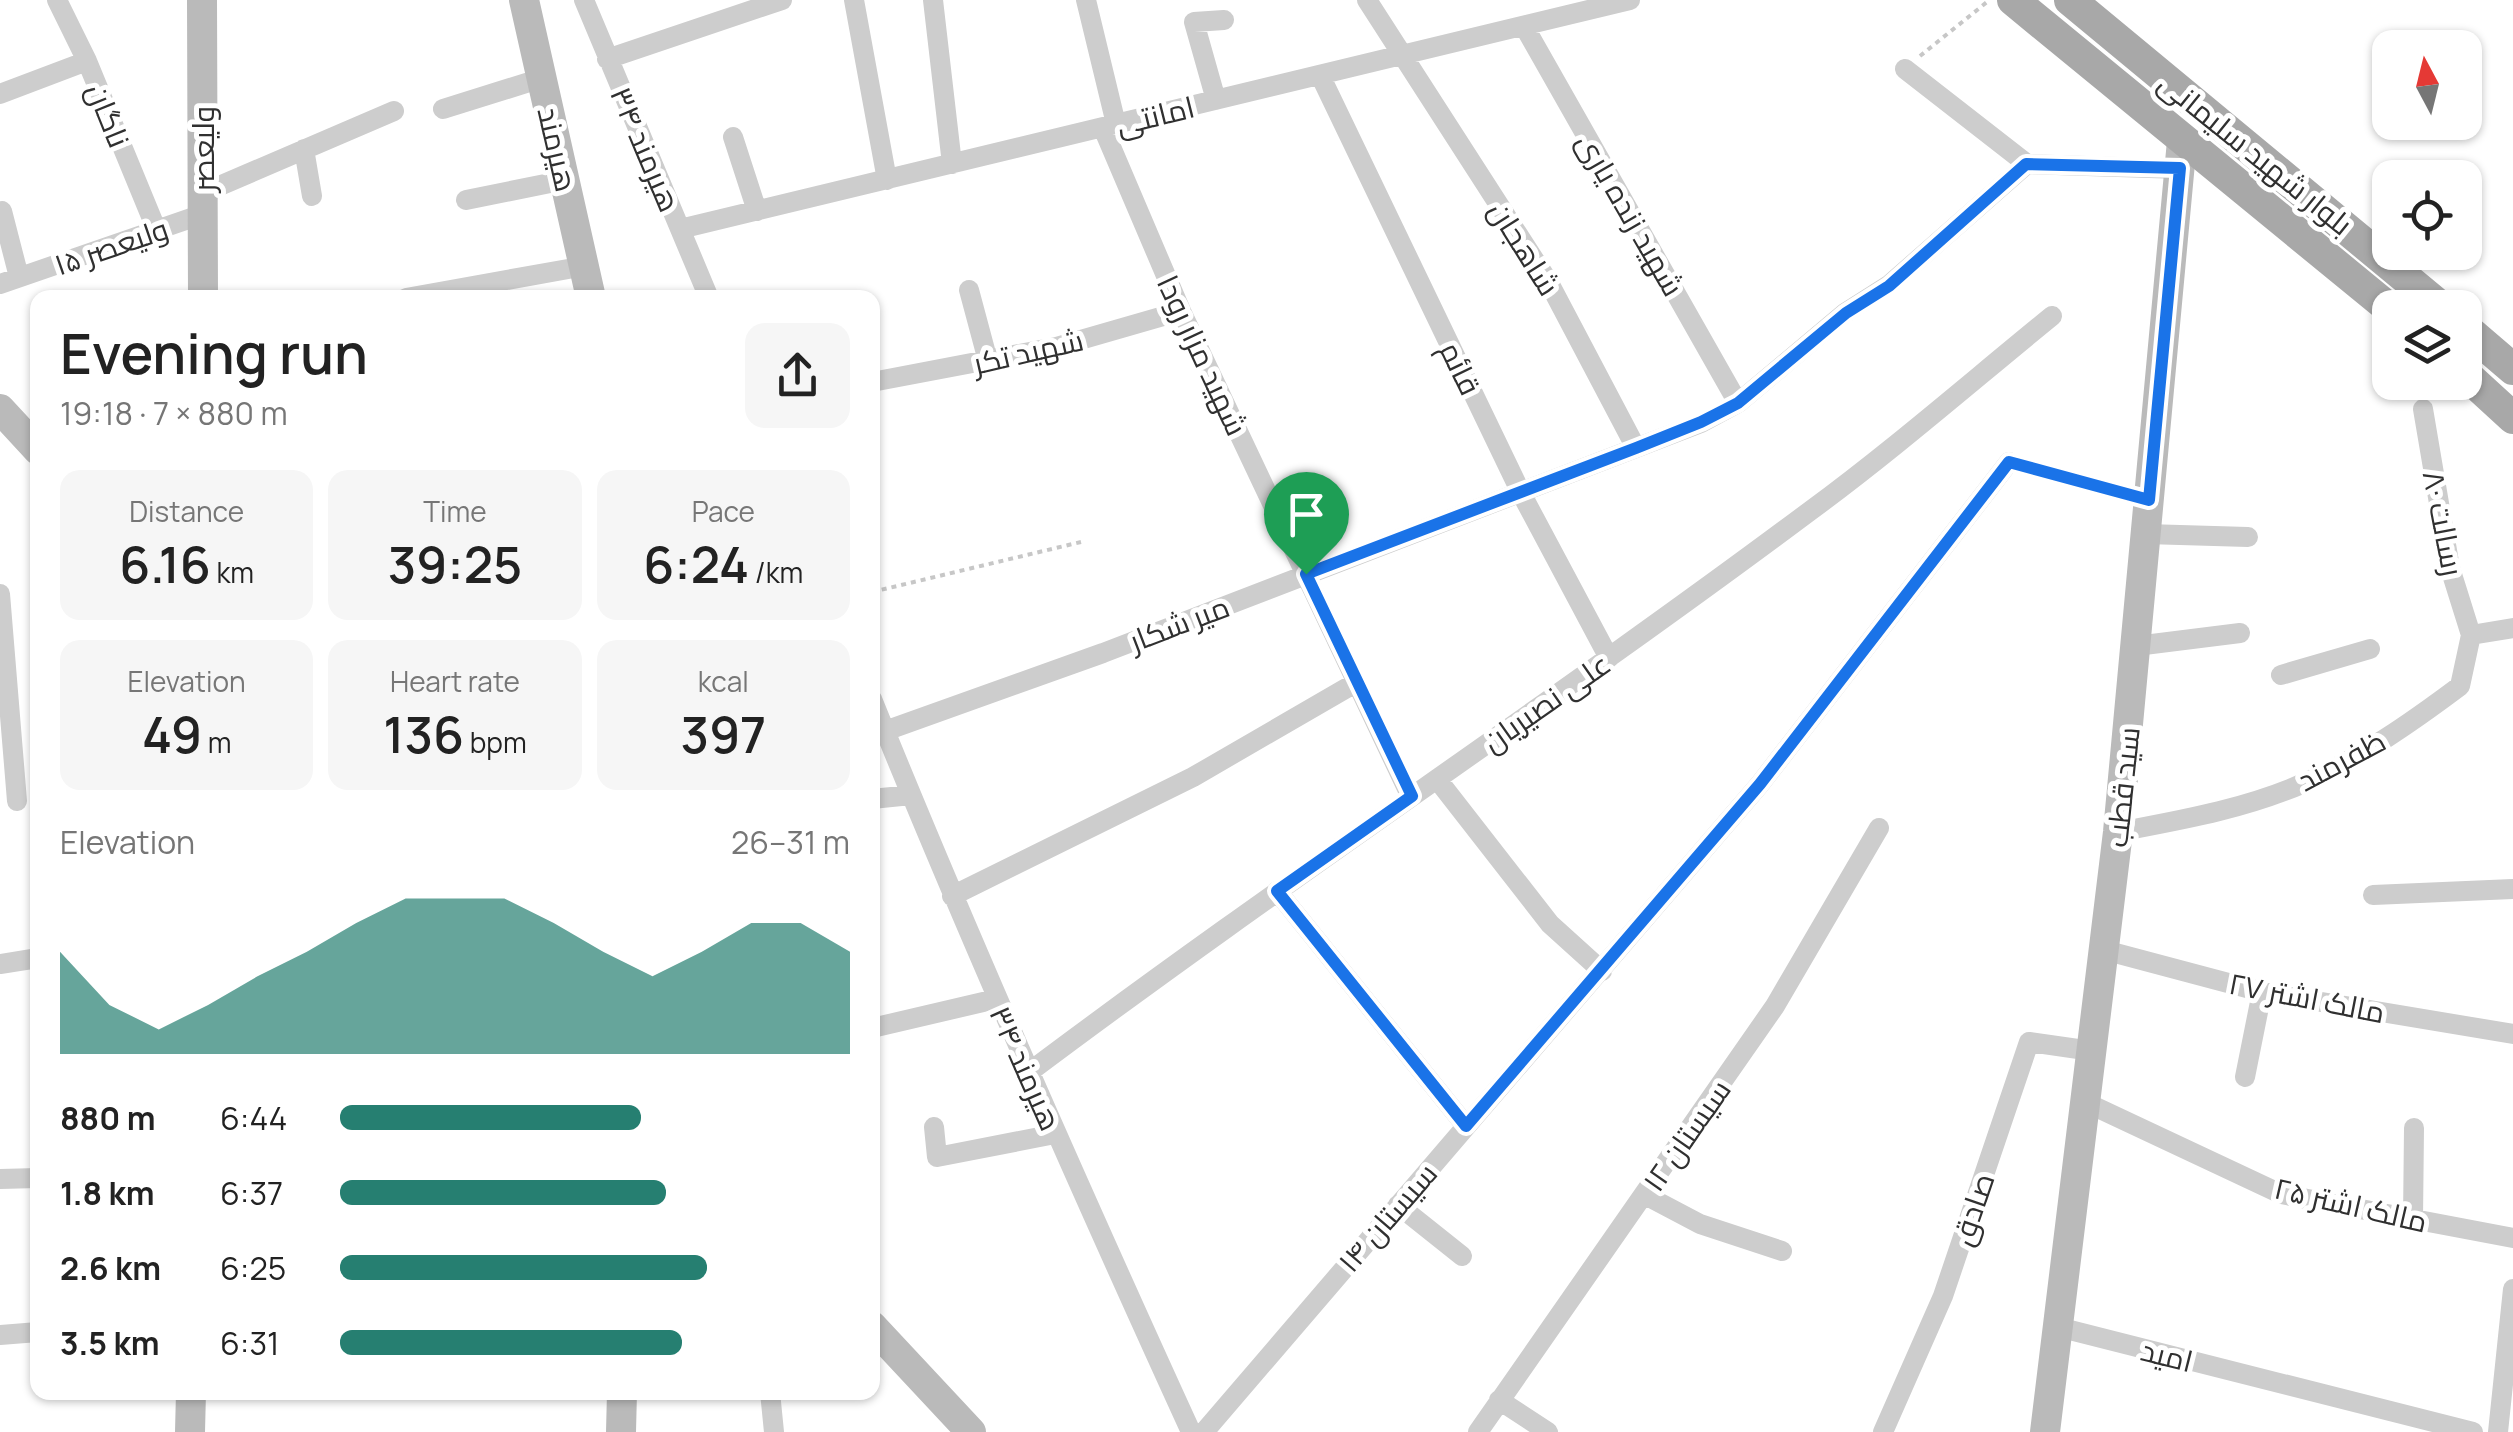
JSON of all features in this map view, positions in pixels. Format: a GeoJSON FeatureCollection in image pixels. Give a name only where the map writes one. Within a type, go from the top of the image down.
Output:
{"type":"FeatureCollection","features":[{"type":"Feature","properties":{"kind":"main road","name":"بلوار شهید سلیمانی"},"geometry":{"type":"LineString","coordinates":[[2013,0],[2181,154],[2372,295]]}},
{"type":"Feature","properties":{"kind":"main road","name":"بلوار شهید سلیمانی"},"geometry":{"type":"LineString","coordinates":[[2070,0],[2420,290]]}},
{"type":"Feature","properties":{"kind":"main road"},"geometry":{"type":"LineString","coordinates":[[2482,343],[2513,369]]}},
{"type":"Feature","properties":{"kind":"main road"},"geometry":{"type":"LineString","coordinates":[[2482,390],[2513,418]]}},
{"type":"Feature","properties":{"kind":"street","name":"ناگان"},"geometry":{"type":"LineString","coordinates":[[56,0],[87,61],[157,231]]}},
{"type":"Feature","properties":{"kind":"street","name":"ولیعصر"},"geometry":{"type":"LineString","coordinates":[[202,0],[203,290]]}},
{"type":"Feature","properties":{"kind":"street","name":"هیرمند"},"geometry":{"type":"LineString","coordinates":[[524,0],[590,290]]}},
{"type":"Feature","properties":{"kind":"street","name":"هیرمند ۳۴"},"geometry":{"type":"LineString","coordinates":[[584,0],[706,290]]}},
{"type":"Feature","properties":{"kind":"street"},"geometry":{"type":"LineString","coordinates":[[607,59],[782,0]]}},
{"type":"Feature","properties":{"kind":"street"},"geometry":{"type":"LineString","coordinates":[[854,0],[887,180]]}},
{"type":"Feature","properties":{"kind":"street"},"geometry":{"type":"LineString","coordinates":[[934,0],[952,164]]}},
{"type":"Feature","properties":{"kind":"street","name":"شهید مزار رودا"},"geometry":{"type":"LineString","coordinates":[[1086,0],[1109,126],[1181,310],[1412,796]]}},
{"type":"Feature","properties":{"kind":"street","name":"شاهجان"},"geometry":{"type":"LineString","coordinates":[[1367,0],[1548,281],[1636,448]]}},
{"type":"Feature","properties":{"kind":"street","name":"امانتی"},"geometry":{"type":"LineString","coordinates":[[680,229],[1630,0]]}},
{"type":"Feature","properties":{"kind":"street"},"geometry":{"type":"LineString","coordinates":[[1216,100],[1194,22],[1224,20]]}},
{"type":"Feature","properties":{"kind":"street","name":"شهید زنده یاری"},"geometry":{"type":"LineString","coordinates":[[1524,26],[1738,403]]}},
{"type":"Feature","properties":{"kind":"street"},"geometry":{"type":"LineString","coordinates":[[0,94],[87,61]]}},
{"type":"Feature","properties":{"kind":"street"},"geometry":{"type":"LineString","coordinates":[[1905,68],[2026,164],[2181,154]]}},
{"type":"Feature","properties":{"kind":"street","name":"قائم"},"geometry":{"type":"LineString","coordinates":[[1320,75],[1521,493],[1610,658]]}},
{"type":"Feature","properties":{"kind":"street"},"geometry":{"type":"LineString","coordinates":[[443,109],[542,78]]}},
{"type":"Feature","properties":{"kind":"street","name":"ولیعصر ۱۵"},"geometry":{"type":"LineString","coordinates":[[10,280],[157,231],[304,149],[394,111]]}},
{"type":"Feature","properties":{"kind":"street"},"geometry":{"type":"LineString","coordinates":[[733,137],[757,211]]}},
{"type":"Feature","properties":{"kind":"street"},"geometry":{"type":"LineString","coordinates":[[304,149],[312,196]]}},
{"type":"Feature","properties":{"kind":"street","name":"سید قطب"},"geometry":{"type":"LineString","coordinates":[[2045,1432],[2118,832],[2181,154]]}},
{"type":"Feature","properties":{"kind":"street","name":"میر شکار"},"geometry":{"type":"LineString","coordinates":[[885,731],[1103,653],[1701,422],[1738,403],[1846,313],[1889,286],[2026,164]]}},
{"type":"Feature","properties":{"kind":"street"},"geometry":{"type":"LineString","coordinates":[[466,200],[565,180]]}},
{"type":"Feature","properties":{"kind":"street"},"geometry":{"type":"LineString","coordinates":[[2,211],[10,280]]}},
{"type":"Feature","properties":{"kind":"street"},"geometry":{"type":"LineString","coordinates":[[451,290],[585,266]]}},
{"type":"Feature","properties":{"kind":"street"},"geometry":{"type":"LineString","coordinates":[[969,290],[988,361]]}},
{"type":"Feature","properties":{"kind":"street","name":"شهید تکر"},"geometry":{"type":"LineString","coordinates":[[880,381],[1056,347],[1181,310]]}},
{"type":"Feature","properties":{"kind":"street","name":"علی نصیریان"},"geometry":{"type":"LineString","coordinates":[[1028,1073],[1814,509],[2052,316]]}},
{"type":"Feature","properties":{"kind":"street"},"geometry":{"type":"LineString","coordinates":[[0,409],[30,441]]}},
{"type":"Feature","properties":{"kind":"street","name":"رسالت ۸۰"},"geometry":{"type":"LineString","coordinates":[[2423,409],[2450,568],[2471,635]]}},
{"type":"Feature","properties":{"kind":"street","name":"سیستان ۱۴"},"geometry":{"type":"LineString","coordinates":[[1204,1432],[1760,784],[2009,462]]}},
{"type":"Feature","properties":{"kind":"street"},"geometry":{"type":"LineString","coordinates":[[2146,534],[2248,537]]}},
{"type":"Feature","properties":{"kind":"street"},"geometry":{"type":"LineString","coordinates":[[0,594],[17,802]]}},
{"type":"Feature","properties":{"kind":"street"},"geometry":{"type":"LineString","coordinates":[[2471,635],[2513,628]]}},
{"type":"Feature","properties":{"kind":"street"},"geometry":{"type":"LineString","coordinates":[[2136,646],[2240,633]]}},
{"type":"Feature","properties":{"kind":"street","name":"ظفرمند"},"geometry":{"type":"LineString","coordinates":[[2118,832],[2214,813],[2305,783],[2407,725],[2460,686],[2471,635]]}},
{"type":"Feature","properties":{"kind":"street"},"geometry":{"type":"LineString","coordinates":[[2281,675],[2370,649]]}},
{"type":"Feature","properties":{"kind":"street"},"geometry":{"type":"LineString","coordinates":[[952,896],[1193,777],[1357,682]]}},
{"type":"Feature","properties":{"kind":"street","name":"هیرمند ۳۴"},"geometry":{"type":"LineString","coordinates":[[880,719],[1028,1073],[1191,1432]]}},
{"type":"Feature","properties":{"kind":"street"},"geometry":{"type":"LineString","coordinates":[[1437,779],[1550,924],[1602,971]]}},
{"type":"Feature","properties":{"kind":"street"},"geometry":{"type":"LineString","coordinates":[[880,799],[911,796]]}},
{"type":"Feature","properties":{"kind":"street","name":"سیستان ۱۲"},"geometry":{"type":"LineString","coordinates":[[1478,1432],[1775,1006],[1878,828]]}},
{"type":"Feature","properties":{"kind":"street"},"geometry":{"type":"LineString","coordinates":[[2373,895],[2513,889]]}},
{"type":"Feature","properties":{"kind":"street"},"geometry":{"type":"LineString","coordinates":[[1277,891],[1466,1126]]}},
{"type":"Feature","properties":{"kind":"street","name":"مالک اشتر ۲۷"},"geometry":{"type":"LineString","coordinates":[[2104,950],[2262,992],[2513,1034]]}},
{"type":"Feature","properties":{"kind":"street"},"geometry":{"type":"LineString","coordinates":[[0,964],[30,959]]}},
{"type":"Feature","properties":{"kind":"street"},"geometry":{"type":"LineString","coordinates":[[2245,1077],[2262,992]]}},
{"type":"Feature","properties":{"kind":"street"},"geometry":{"type":"LineString","coordinates":[[880,1026],[996,999]]}},
{"type":"Feature","properties":{"kind":"street","name":"صادق"},"geometry":{"type":"LineString","coordinates":[[1883,1432],[1943,1296],[2029,1042],[2092,1051]]}},
{"type":"Feature","properties":{"kind":"street","name":"مالک اشتر ۲۵"},"geometry":{"type":"LineString","coordinates":[[2085,1102],[2281,1194],[2513,1238]]}},
{"type":"Feature","properties":{"kind":"street"},"geometry":{"type":"LineString","coordinates":[[934,1127],[937,1157],[1055,1134]]}},
{"type":"Feature","properties":{"kind":"street"},"geometry":{"type":"LineString","coordinates":[[2413,1219],[2414,1128]]}},
{"type":"Feature","properties":{"kind":"street"},"geometry":{"type":"LineString","coordinates":[[0,1179],[30,1178]]}},
{"type":"Feature","properties":{"kind":"street"},"geometry":{"type":"LineString","coordinates":[[1645,1195],[1700,1224],[1782,1251]]}},
{"type":"Feature","properties":{"kind":"street"},"geometry":{"type":"LineString","coordinates":[[1398,1205],[1462,1256]]}},
{"type":"Feature","properties":{"kind":"street"},"geometry":{"type":"LineString","coordinates":[[2498,1432],[2513,1289]]}},
{"type":"Feature","properties":{"kind":"street","name":"امید"},"geometry":{"type":"LineString","coordinates":[[2058,1327],[2473,1432]]}},
{"type":"Feature","properties":{"kind":"street"},"geometry":{"type":"LineString","coordinates":[[0,1335],[30,1333]]}},
{"type":"Feature","properties":{"kind":"street"},"geometry":{"type":"LineString","coordinates":[[880,1335],[971,1432]]}},
{"type":"Feature","properties":{"kind":"street"},"geometry":{"type":"LineString","coordinates":[[190,1432],[191,1400]]}},
{"type":"Feature","properties":{"kind":"street"},"geometry":{"type":"LineString","coordinates":[[621,1432],[622,1400]]}},
{"type":"Feature","properties":{"kind":"street"},"geometry":{"type":"LineString","coordinates":[[771,1400],[774,1432]]}},
{"type":"Feature","properties":{"kind":"street"},"geometry":{"type":"LineString","coordinates":[[1500,1400],[1548,1432]]}},
{"type":"Feature","properties":{"kind":"path"},"geometry":{"type":"LineString","coordinates":[[1905,68],[1990,0]]}},
{"type":"Feature","properties":{"kind":"path"},"geometry":{"type":"LineString","coordinates":[[2009,462],[2149,500]]}},
{"type":"Feature","properties":{"kind":"path"},"geometry":{"type":"LineString","coordinates":[[880,590],[1080,542]]}},
{"type":"Feature","properties":{"kind":"route"},"geometry":{"type":"LineString","coordinates":[[2026,164],[2180,168],[2149,500],[2009,462],[1760,784],[1466,1126],[1277,891],[1412,796],[1306,574],[1636,448],[1738,403],[1846,313],[1889,286],[2026,164]]}}]}
